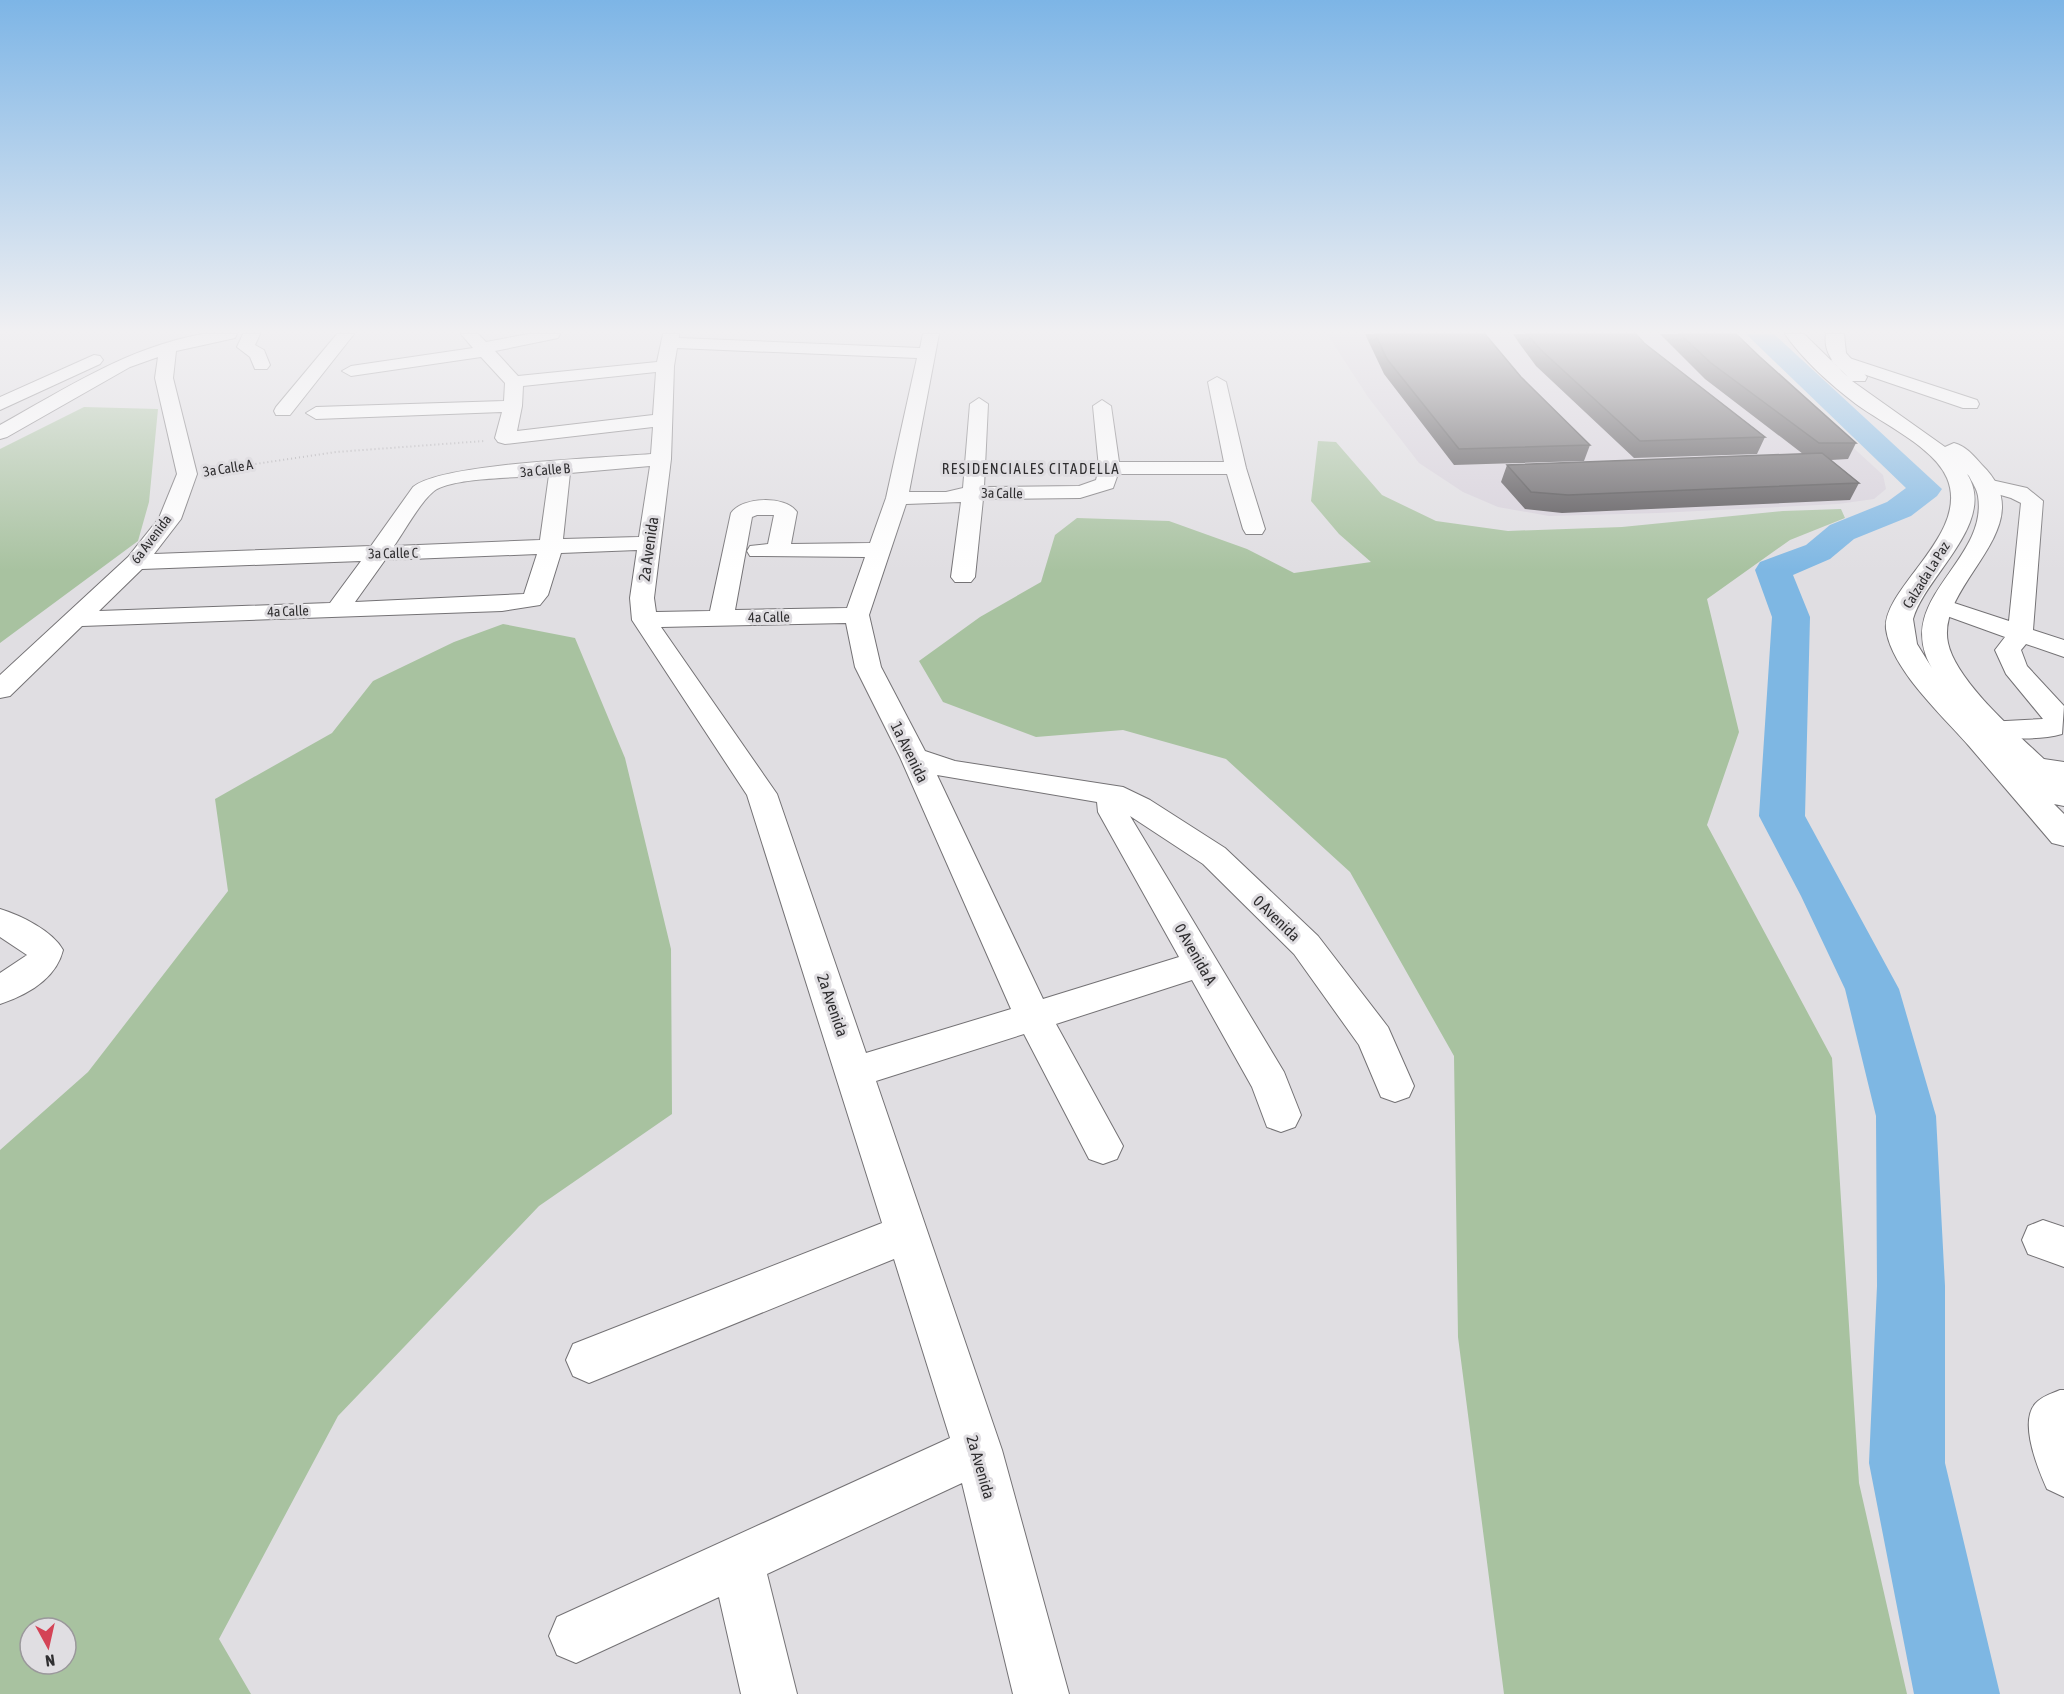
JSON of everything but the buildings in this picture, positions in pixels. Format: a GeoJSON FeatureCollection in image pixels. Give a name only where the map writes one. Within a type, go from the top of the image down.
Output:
{"type":"FeatureCollection","features":[{"type":"Feature","properties":{"kind":"main road","name":"Calzada La Paz"},"geometry":{"type":"LineString","coordinates":[[1883,413],[1935,451],[1957,476],[1964,498],[1960,515],[1947,542],[1906,604],[1899,620],[1904,647],[1923,676],[2064,835]]}},
{"type":"Feature","properties":{"kind":"main road","name":"Calzada La Paz"},"geometry":{"type":"LineString","coordinates":[[1902,413],[1973,465],[1987,485],[1992,511],[1988,527],[1942,606],[1934,638],[1936,648],[1952,676],[1997,728],[2050,769],[2064,796]]}},
{"type":"Feature","properties":{"kind":"street"},"geometry":{"type":"LineString","coordinates":[[0,433],[35,413]]}},
{"type":"Feature","properties":{"kind":"street"},"geometry":{"type":"LineString","coordinates":[[173,413],[187,474]]}},
{"type":"Feature","properties":{"kind":"street"},"geometry":{"type":"LineString","coordinates":[[511,413],[505,438],[663,420]]}},
{"type":"Feature","properties":{"kind":"street","name":"2a Avenida"},"geometry":{"type":"LineString","coordinates":[[663,413],[661,459],[642,598],[644,620],[762,794],[978,1450],[1041,1694]]}},
{"type":"Feature","properties":{"kind":"street"},"geometry":{"type":"LineString","coordinates":[[857,615],[898,493],[915,413]]}},
{"type":"Feature","properties":{"kind":"street"},"geometry":{"type":"LineString","coordinates":[[963,577],[973,493],[978,413]]}},
{"type":"Feature","properties":{"kind":"street"},"geometry":{"type":"LineString","coordinates":[[1103,413],[1107,476]]}},
{"type":"Feature","properties":{"kind":"street"},"geometry":{"type":"LineString","coordinates":[[1224,413],[1236,468],[1254,529]]}},
{"type":"Feature","properties":{"kind":"street","name":"3a Calle B"},"geometry":{"type":"LineString","coordinates":[[378,554],[420,492],[429,485],[458,477],[661,459]]}},
{"type":"Feature","properties":{"kind":"street"},"geometry":{"type":"LineString","coordinates":[[551,547],[560,468]]}},
{"type":"Feature","properties":{"kind":"street","name":"3a Calle"},"geometry":{"type":"LineString","coordinates":[[898,493],[946,498],[973,493],[1080,492],[1107,476],[1236,468]]}},
{"type":"Feature","properties":{"kind":"street","name":"6a Avenida"},"geometry":{"type":"LineString","coordinates":[[0,690],[136,562],[170,519],[187,474]]}},
{"type":"Feature","properties":{"kind":"street"},"geometry":{"type":"LineString","coordinates":[[1987,485],[2019,493],[2032,501],[2020,634],[2008,650],[2015,668],[2055,713],[2057,719],[2052,728],[1997,728]]}},
{"type":"Feature","properties":{"kind":"street"},"geometry":{"type":"LineString","coordinates":[[722,618],[742,513],[750,508],[780,508],[786,512],[778,550]]}},
{"type":"Feature","properties":{"kind":"street","name":"3a Calle C"},"geometry":{"type":"LineString","coordinates":[[136,562],[649,543]]}},
{"type":"Feature","properties":{"kind":"street","name":"4a Calle"},"geometry":{"type":"LineString","coordinates":[[74,620],[502,604],[531,600],[536,595],[551,547]]}},
{"type":"Feature","properties":{"kind":"street"},"geometry":{"type":"LineString","coordinates":[[733,552],[880,550]]}},
{"type":"Feature","properties":{"kind":"street"},"geometry":{"type":"LineString","coordinates":[[338,609],[378,554]]}},
{"type":"Feature","properties":{"kind":"street"},"geometry":{"type":"LineString","coordinates":[[1942,606],[2064,650]]}},
{"type":"Feature","properties":{"kind":"street","name":"4a Calle"},"geometry":{"type":"LineString","coordinates":[[644,620],[857,615]]}},
{"type":"Feature","properties":{"kind":"street","name":"1a Avenida"},"geometry":{"type":"LineString","coordinates":[[857,615],[868,667],[914,757],[1033,1017],[1103,1146]]}},
{"type":"Feature","properties":{"kind":"street","name":"0 Avenida"},"geometry":{"type":"LineString","coordinates":[[914,757],[962,772],[1112,794],[1139,807],[1214,856],[1306,945],[1375,1038],[1395,1086]]}},
{"type":"Feature","properties":{"kind":"street","name":"0 Avenida A"},"geometry":{"type":"LineString","coordinates":[[1112,794],[1113,812],[1270,1083],[1281,1114]]}},
{"type":"Feature","properties":{"kind":"street"},"geometry":{"type":"LineString","coordinates":[[0,921],[46,950],[45,958],[37,967],[0,990]]}},
{"type":"Feature","properties":{"kind":"street"},"geometry":{"type":"LineString","coordinates":[[855,1072],[1202,964]]}},
{"type":"Feature","properties":{"kind":"street"},"geometry":{"type":"LineString","coordinates":[[589,1360],[906,1234]]}},
{"type":"Feature","properties":{"kind":"street"},"geometry":{"type":"LineString","coordinates":[[2064,1414],[2060,1414],[2051,1422],[2064,1472]]}},
{"type":"Feature","properties":{"kind":"street"},"geometry":{"type":"LineString","coordinates":[[576,1636],[978,1450]]}},
{"type":"Feature","properties":{"kind":"street"},"geometry":{"type":"LineString","coordinates":[[738,1563],[769,1694]]}},
{"type":"Feature","properties":{"kind":"path","name":"3a Calle A"},"geometry":{"type":"LineString","coordinates":[[187,474],[336,452],[403,446],[461,445],[505,438]]}},
{"type":"Feature","properties":{"kind":"shaded area"},"geometry":{"type":"Polygon","coordinates":[[[1380,413],[1816,413],[1883,475],[1886,489],[1874,499],[1838,504],[1549,516],[1498,507],[1463,492],[1419,463],[1380,413]]]}},
{"type":"Feature","properties":{"kind":"green space"},"geometry":{"type":"Polygon","coordinates":[[[72,413],[158,413],[149,502],[138,541],[0,643],[0,449],[72,413]]]}},
{"type":"Feature","properties":{"kind":"green space"},"geometry":{"type":"Polygon","coordinates":[[[1318,441],[1336,442],[1382,495],[1436,521],[1508,531],[1622,527],[1783,511],[1841,509],[1845,518],[1790,540],[1707,599],[1739,732],[1707,825],[1832,1058],[1859,1483],[1907,1694],[1504,1694],[1458,1337],[1454,1056],[1350,872],[1226,759],[1123,730],[1036,737],[943,702],[919,661],[980,617],[1041,582],[1055,535],[1077,518],[1169,521],[1247,549],[1294,573],[1371,562],[1339,534],[1311,501],[1318,441]]]}},
{"type":"Feature","properties":{"kind":"green space"},"geometry":{"type":"Polygon","coordinates":[[[503,624],[575,638],[625,758],[671,949],[672,1114],[539,1206],[338,1416],[219,1639],[251,1694],[0,1694],[0,1150],[88,1072],[228,891],[215,799],[332,733],[373,681],[454,642],[503,624]]]}},
{"type":"Feature","properties":{"kind":"waterway"},"geometry":{"type":"LineString","coordinates":[[1844,413],[1926,489],[1899,509],[1842,532],[1818,552],[1773,570],[1791,617],[1782,816],[1826,896],[1872,989],[1906,1116],[1911,1286],[1907,1463],[1957,1694]]}},
{"type":"Feature","properties":{"kind":"district","name":"RESIDENCIALES CITADELLA"},"geometry":{"type":"Point","coordinates":[1031,468]}}]}
